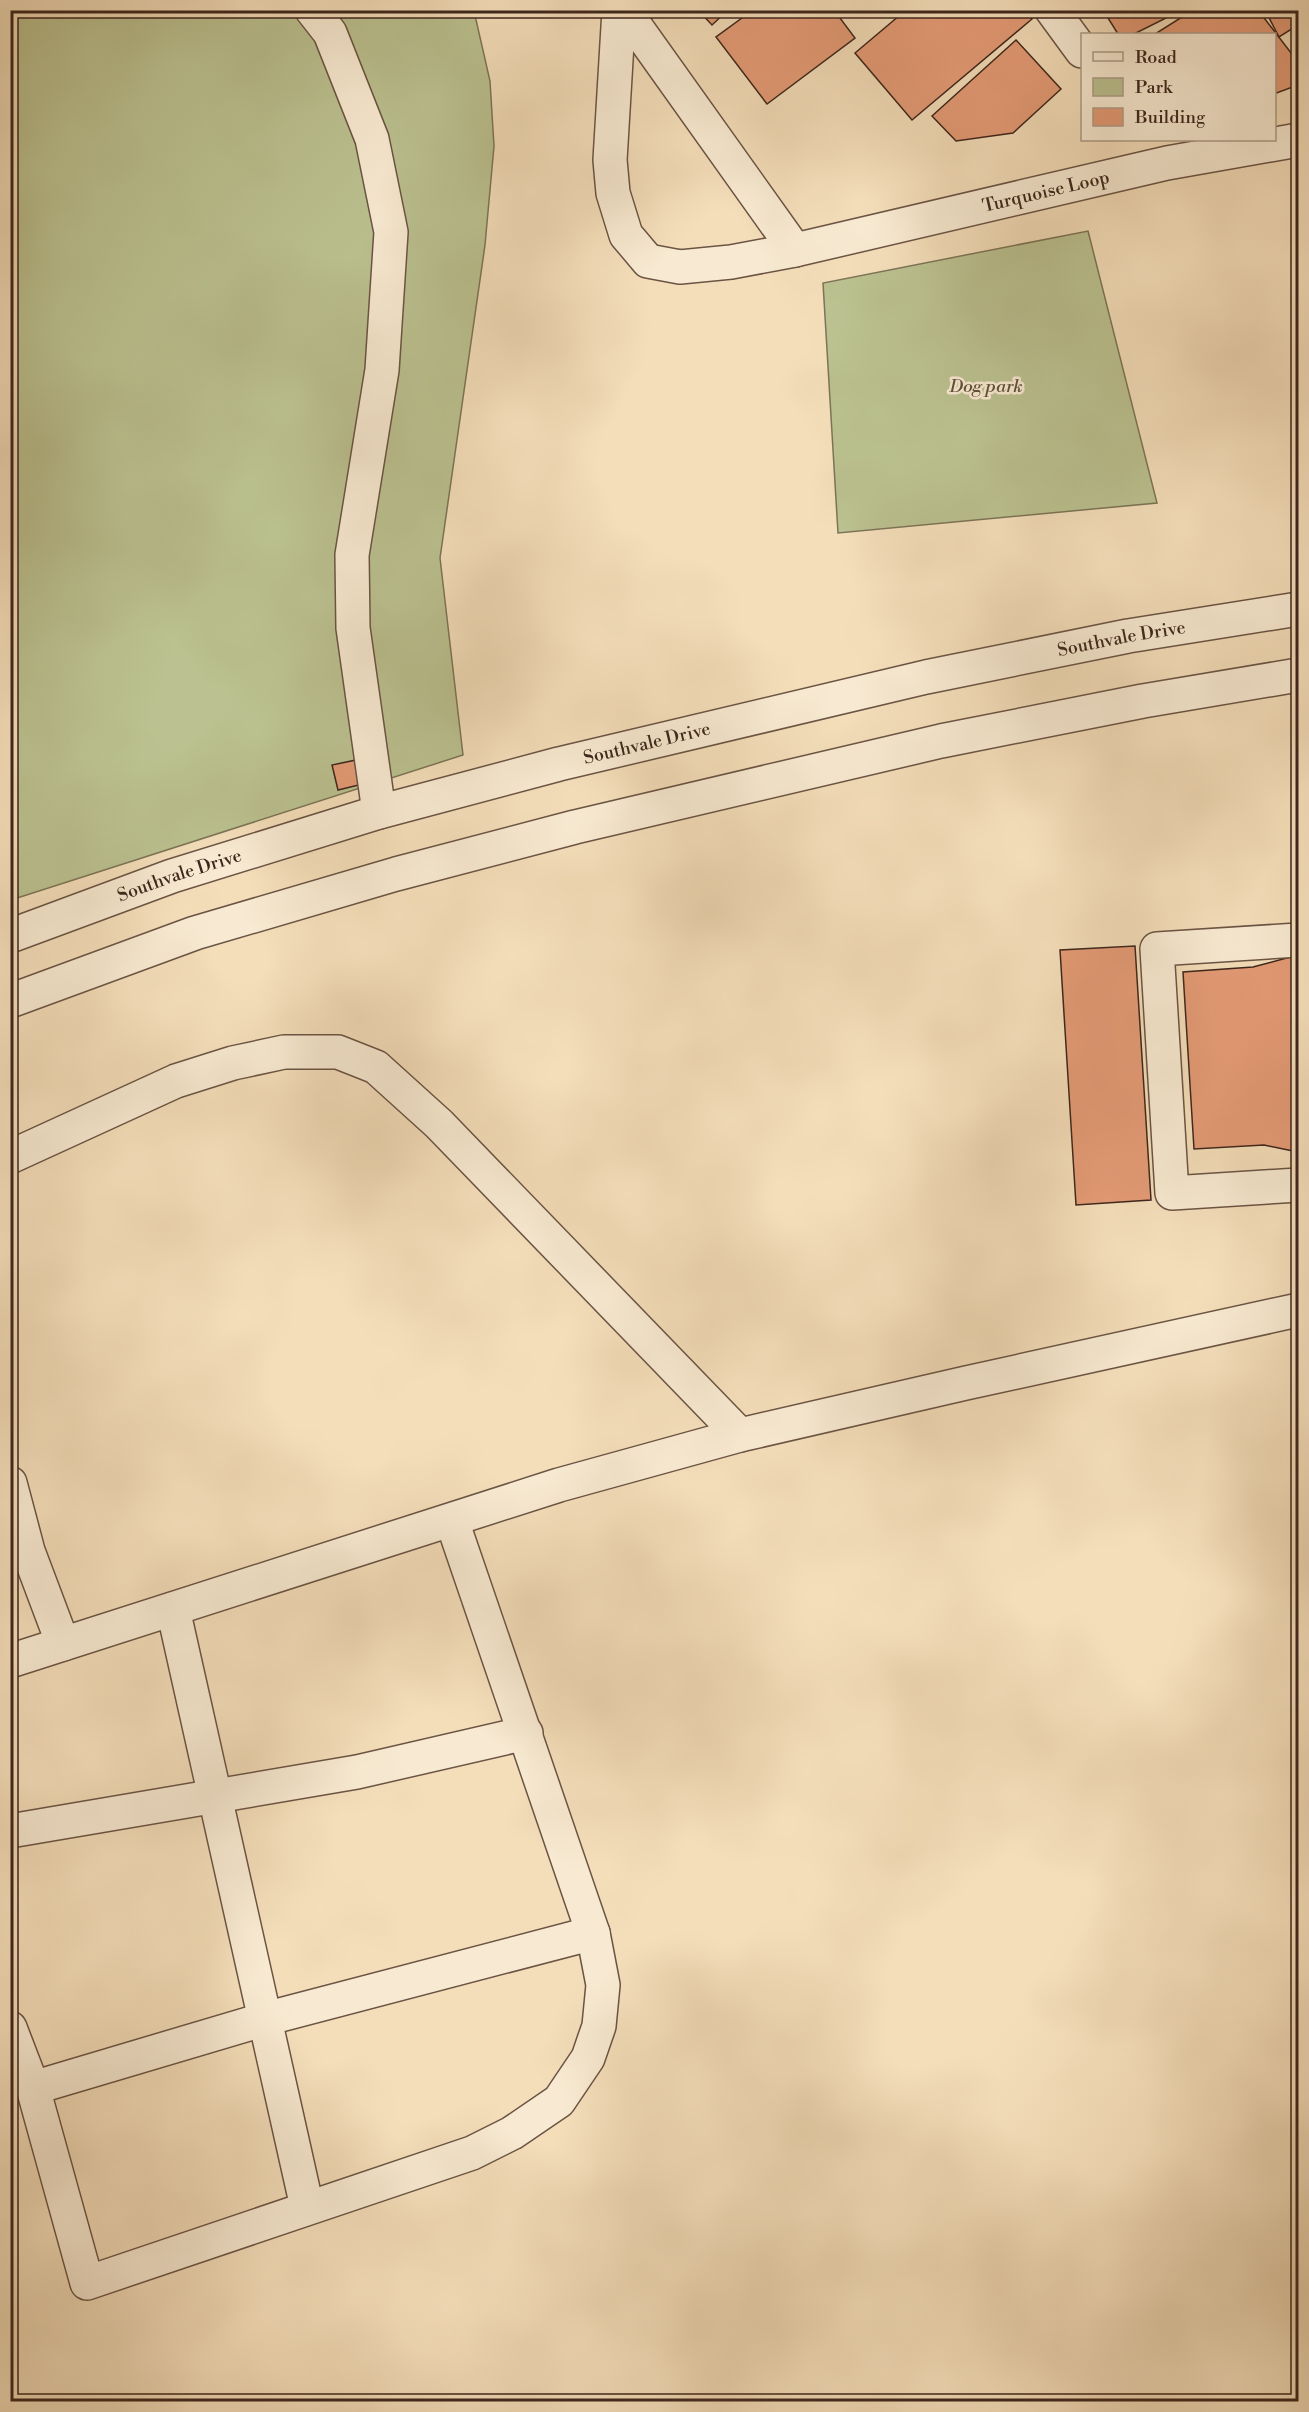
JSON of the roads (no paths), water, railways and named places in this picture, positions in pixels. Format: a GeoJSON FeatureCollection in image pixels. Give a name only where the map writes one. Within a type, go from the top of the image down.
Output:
{"type":"FeatureCollection","features":[{"type":"Feature","properties":{"kind":"street"},"geometry":{"type":"LineString","coordinates":[[312,10],[330,33],[372,140],[391,232],[382,370],[352,555],[353,628],[379,812]]}},
{"type":"Feature","properties":{"kind":"street","name":"Turquoise Loop"},"geometry":{"type":"LineString","coordinates":[[619,10],[610,160],[613,193],[626,235],[648,261],[680,267],[731,262],[795,250],[1158,151],[1299,140]]}},
{"type":"Feature","properties":{"kind":"street"},"geometry":{"type":"LineString","coordinates":[[624,10],[795,250]]}},
{"type":"Feature","properties":{"kind":"street"},"geometry":{"type":"LineString","coordinates":[[1052,10],[1081,48]]}},
{"type":"Feature","properties":{"kind":"street","name":"Southvale Drive"},"geometry":{"type":"LineString","coordinates":[[10,936],[172,876],[379,812],[559,764],[926,677],[1128,636],[1299,609]]}},
{"type":"Feature","properties":{"kind":"street"},"geometry":{"type":"LineString","coordinates":[[10,1000],[195,933],[396,874],[574,827],[941,741],[1143,701],[1299,675]]}},
{"type":"Feature","properties":{"kind":"street"},"geometry":{"type":"LineString","coordinates":[[1299,940],[1157,949],[1172,1193],[1299,1185]]}},
{"type":"Feature","properties":{"kind":"street"},"geometry":{"type":"LineString","coordinates":[[10,1157],[176,1081],[233,1063],[284,1052],[338,1052],[376,1066],[439,1124],[740,1435]]}},
{"type":"Feature","properties":{"kind":"street"},"geometry":{"type":"LineString","coordinates":[[10,1661],[559,1485],[740,1435],[1299,1310]]}},
{"type":"Feature","properties":{"kind":"street"},"geometry":{"type":"LineString","coordinates":[[10,1483],[28,1551],[63,1644]]}},
{"type":"Feature","properties":{"kind":"street"},"geometry":{"type":"LineString","coordinates":[[10,2028],[33,2088],[87,2283],[472,2153],[512,2133],[559,2101],[588,2058],[599,2026],[603,1986],[593,1934],[452,1521]]}},
{"type":"Feature","properties":{"kind":"street"},"geometry":{"type":"LineString","coordinates":[[173,1609],[307,2207]]}},
{"type":"Feature","properties":{"kind":"street"},"geometry":{"type":"LineString","coordinates":[[10,1831],[357,1772],[526,1733]]}},
{"type":"Feature","properties":{"kind":"street"},"geometry":{"type":"LineString","coordinates":[[33,2088],[265,2019],[593,1934]]}},
{"type":"Feature","properties":{"kind":"park label","name":"Dog park"},"geometry":{"type":"Point","coordinates":[986,386]}}]}
